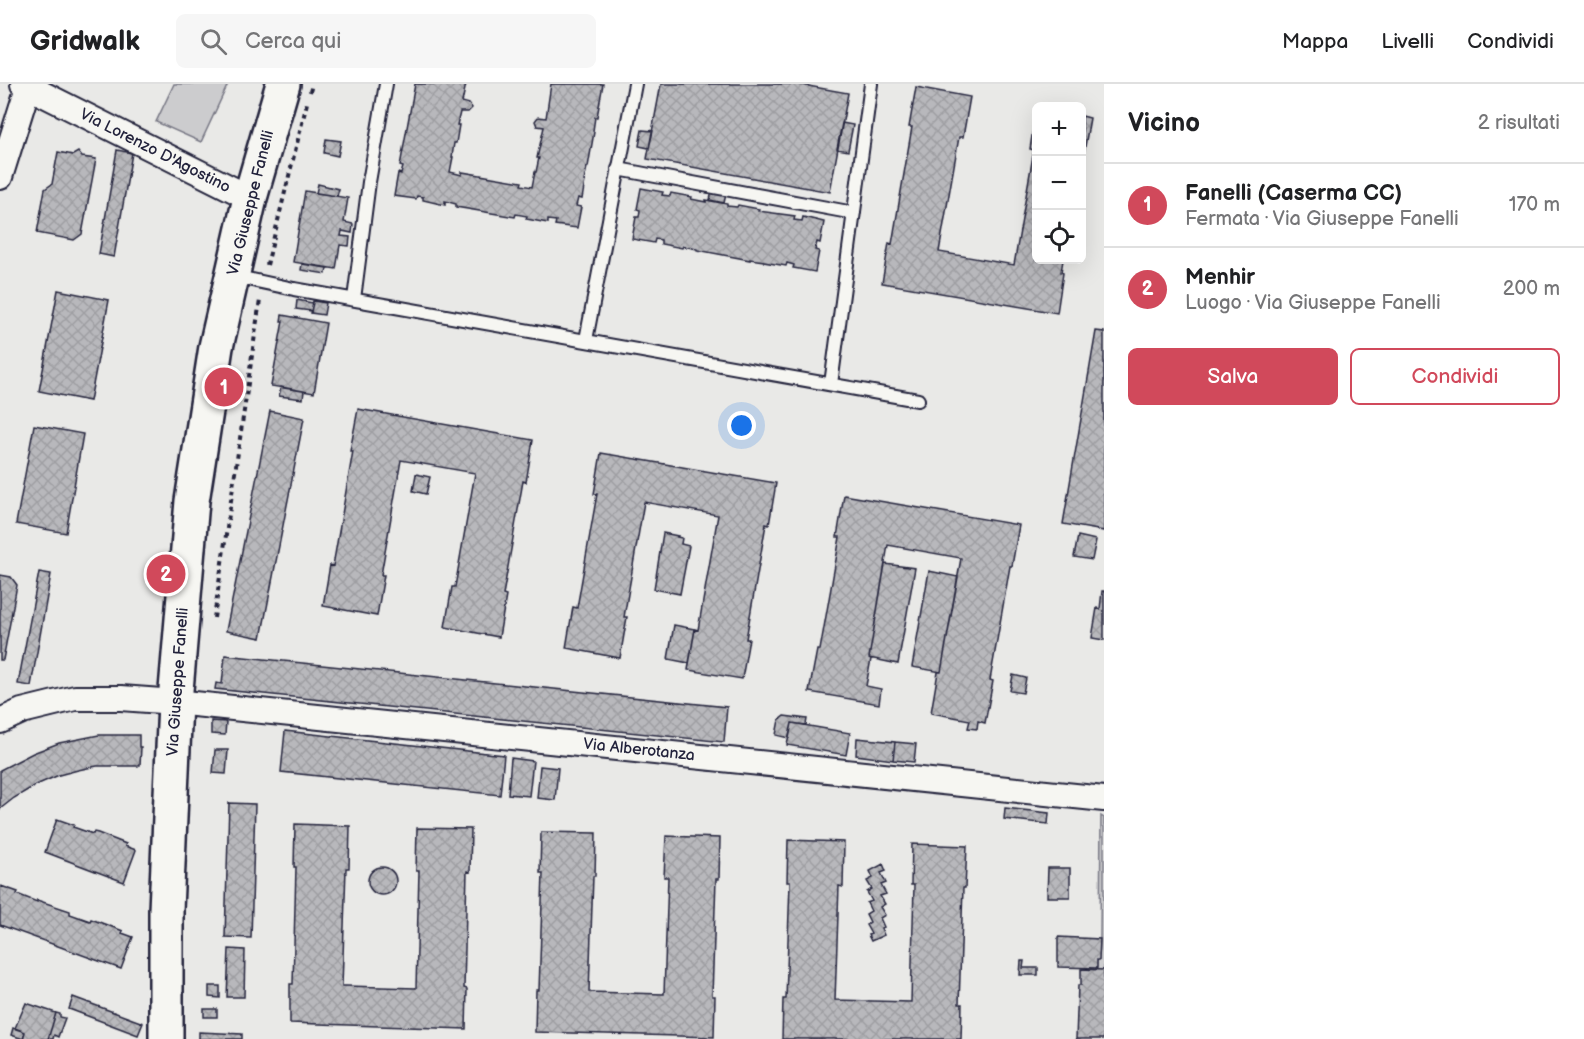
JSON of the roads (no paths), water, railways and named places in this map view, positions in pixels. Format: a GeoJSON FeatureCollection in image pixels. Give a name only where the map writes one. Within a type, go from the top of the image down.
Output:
{"type":"FeatureCollection","features":[{"type":"Feature","properties":{"kind":"street","name":"Via Giuseppe Fanelli"},"geometry":{"type":"LineString","coordinates":[[166,1039],[166,910],[175,702],[192,501],[216,347],[250,198],[283,84]]}},
{"type":"Feature","properties":{"kind":"street","name":"Via Lorenzo D'Agostino"},"geometry":{"type":"LineString","coordinates":[[0,177],[5,144],[26,86],[250,198]]}},
{"type":"Feature","properties":{"kind":"street","name":"Via Alberotanza"},"geometry":{"type":"LineString","coordinates":[[0,721],[22,711],[75,698],[121,698],[1104,799]]}},
{"type":"Feature","properties":{"kind":"lane"},"geometry":{"type":"LineString","coordinates":[[354,300],[369,182],[386,84]]}},
{"type":"Feature","properties":{"kind":"lane"},"geometry":{"type":"LineString","coordinates":[[586,340],[635,84]]}},
{"type":"Feature","properties":{"kind":"lane"},"geometry":{"type":"LineString","coordinates":[[831,384],[871,84]]}},
{"type":"Feature","properties":{"kind":"lane"},"geometry":{"type":"LineString","coordinates":[[618,169],[854,213]]}},
{"type":"Feature","properties":{"kind":"lane"},"geometry":{"type":"LineString","coordinates":[[232,276],[354,300],[918,400]]}},
{"type":"Feature","properties":{"kind":"place","name":"Fanelli (Caserma CC)"},"geometry":{"type":"Point","coordinates":[224,387]}},
{"type":"Feature","properties":{"kind":"place","name":"Menhir"},"geometry":{"type":"Point","coordinates":[166,574]}}]}
